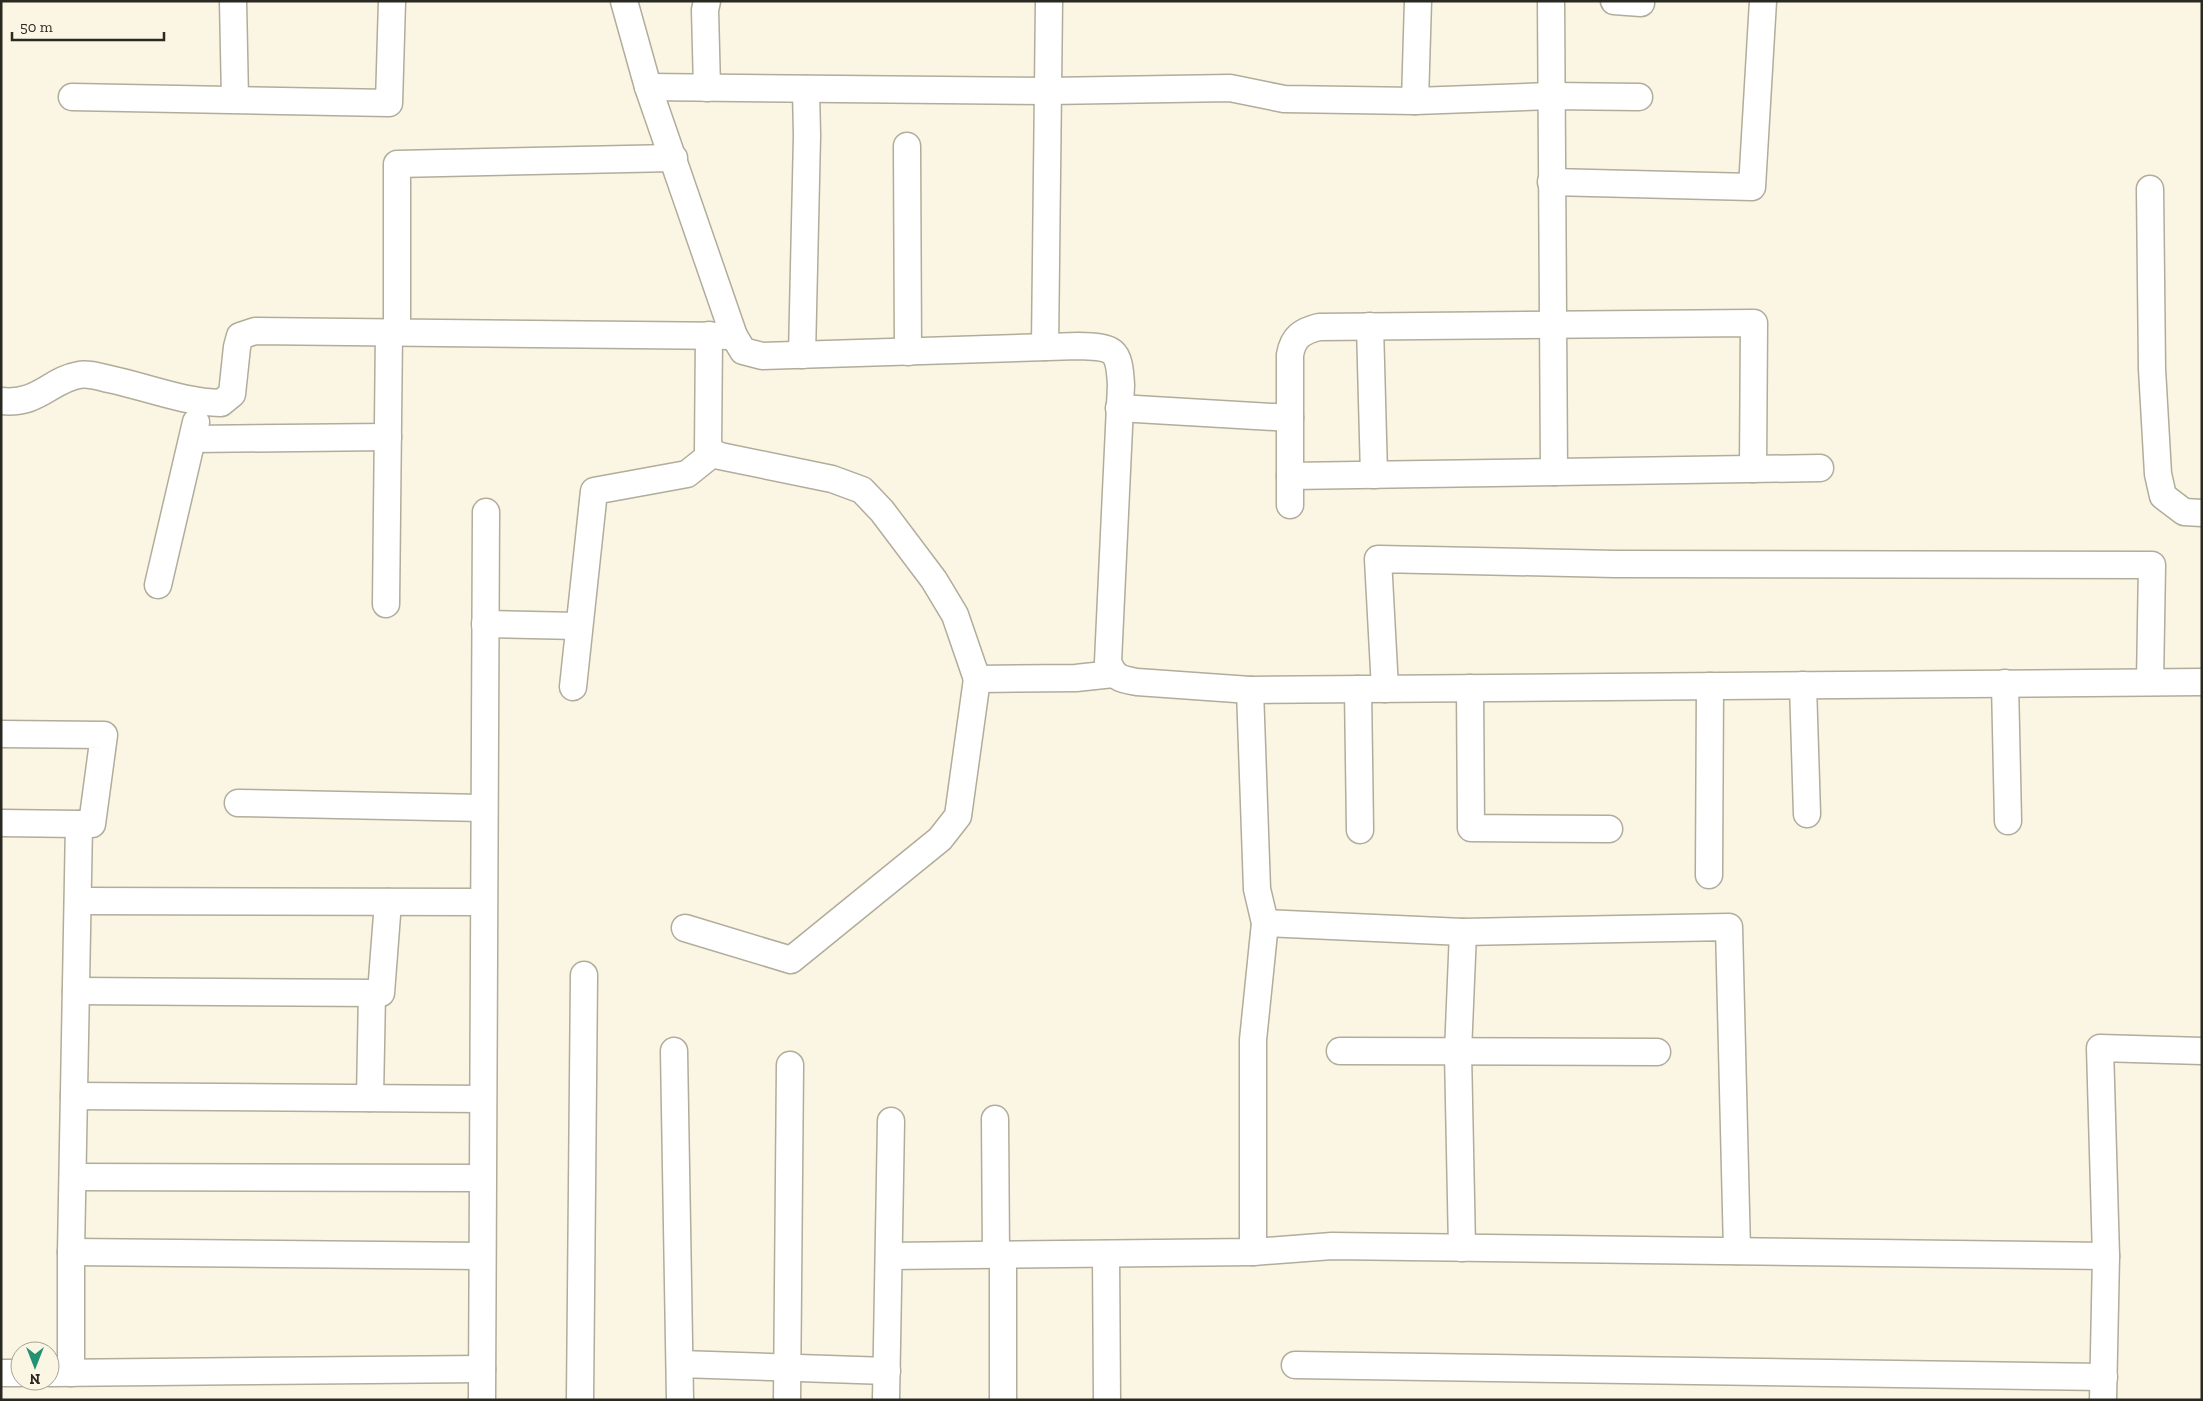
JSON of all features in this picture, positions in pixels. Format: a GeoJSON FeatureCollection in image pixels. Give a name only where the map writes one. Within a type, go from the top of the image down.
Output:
{"type":"FeatureCollection","features":[{"type":"Feature","properties":{"kind":"street"},"geometry":{"type":"LineString","coordinates":[[233,1],[235,99]]}},
{"type":"Feature","properties":{"kind":"street"},"geometry":{"type":"LineString","coordinates":[[72,97],[389,103],[392,1]]}},
{"type":"Feature","properties":{"kind":"street"},"geometry":{"type":"LineString","coordinates":[[624,1],[648,87],[674,158],[721,335],[707,445],[712,454]]}},
{"type":"Feature","properties":{"kind":"street"},"geometry":{"type":"LineString","coordinates":[[707,1],[705,10],[707,88]]}},
{"type":"Feature","properties":{"kind":"street"},"geometry":{"type":"LineString","coordinates":[[1045,347],[1049,1]]}},
{"type":"Feature","properties":{"kind":"street"},"geometry":{"type":"LineString","coordinates":[[1414,101],[1418,1]]}},
{"type":"Feature","properties":{"kind":"street"},"geometry":{"type":"LineString","coordinates":[[1551,1],[1554,472]]}},
{"type":"Feature","properties":{"kind":"street"},"geometry":{"type":"LineString","coordinates":[[1614,1],[1641,3]]}},
{"type":"Feature","properties":{"kind":"street"},"geometry":{"type":"LineString","coordinates":[[1551,182],[1752,187],[1763,1]]}},
{"type":"Feature","properties":{"kind":"street"},"geometry":{"type":"LineString","coordinates":[[648,87],[1048,92],[1230,88],[1284,99],[1414,101],[1551,96],[1639,97]]}},
{"type":"Feature","properties":{"kind":"street"},"geometry":{"type":"LineString","coordinates":[[802,355],[807,136],[806,89]]}},
{"type":"Feature","properties":{"kind":"street"},"geometry":{"type":"LineString","coordinates":[[907,146],[908,352]]}},
{"type":"Feature","properties":{"kind":"street"},"geometry":{"type":"LineString","coordinates":[[386,604],[388,438],[393,332],[397,164],[674,158]]}},
{"type":"Feature","properties":{"kind":"street"},"geometry":{"type":"LineString","coordinates":[[2150,189],[2152,369],[2158,474],[2163,496],[2184,512],[2202,513]]}},
{"type":"Feature","properties":{"kind":"street"},"geometry":{"type":"LineString","coordinates":[[1290,505],[1291,345],[1297,336],[1319,327],[1754,323],[1753,469]]}},
{"type":"Feature","properties":{"kind":"street"},"geometry":{"type":"LineString","coordinates":[[1370,326],[1374,475]]}},
{"type":"Feature","properties":{"kind":"street"},"geometry":{"type":"LineString","coordinates":[[1,401],[14,402],[30,398],[80,375],[127,383],[199,403],[221,403],[232,394],[237,347],[240,336],[247,332],[721,335],[743,351],[762,356],[1104,346],[1114,352],[1120,362],[1122,385],[1119,408],[1108,662],[1113,674]]}},
{"type":"Feature","properties":{"kind":"street"},"geometry":{"type":"LineString","coordinates":[[158,584],[193,440],[199,403]]}},
{"type":"Feature","properties":{"kind":"street"},"geometry":{"type":"LineString","coordinates":[[1119,408],[1290,418]]}},
{"type":"Feature","properties":{"kind":"street"},"geometry":{"type":"LineString","coordinates":[[193,440],[388,438]]}},
{"type":"Feature","properties":{"kind":"street"},"geometry":{"type":"LineString","coordinates":[[574,687],[578,626],[594,491],[687,474],[712,454],[815,474],[862,490],[882,511],[934,580],[955,615],[977,679],[958,816],[940,839],[791,960],[685,928]]}},
{"type":"Feature","properties":{"kind":"street"},"geometry":{"type":"LineString","coordinates":[[1290,476],[1820,468]]}},
{"type":"Feature","properties":{"kind":"street"},"geometry":{"type":"LineString","coordinates":[[482,1400],[486,512]]}},
{"type":"Feature","properties":{"kind":"street"},"geometry":{"type":"LineString","coordinates":[[1385,689],[1378,558],[1615,564],[2152,565],[2150,682]]}},
{"type":"Feature","properties":{"kind":"street"},"geometry":{"type":"LineString","coordinates":[[485,624],[578,626]]}},
{"type":"Feature","properties":{"kind":"street"},"geometry":{"type":"LineString","coordinates":[[977,679],[1076,678],[1113,674],[1122,679],[1137,682],[1250,690],[2202,682]]}},
{"type":"Feature","properties":{"kind":"street"},"geometry":{"type":"LineString","coordinates":[[2005,683],[2008,821]]}},
{"type":"Feature","properties":{"kind":"street"},"geometry":{"type":"LineString","coordinates":[[1803,685],[1806,814]]}},
{"type":"Feature","properties":{"kind":"street"},"geometry":{"type":"LineString","coordinates":[[1709,875],[1710,686]]}},
{"type":"Feature","properties":{"kind":"street"},"geometry":{"type":"LineString","coordinates":[[1470,688],[1470,828],[1609,829]]}},
{"type":"Feature","properties":{"kind":"street"},"geometry":{"type":"LineString","coordinates":[[1358,689],[1360,830]]}},
{"type":"Feature","properties":{"kind":"street"},"geometry":{"type":"LineString","coordinates":[[1250,690],[1257,889],[1265,923],[1253,1040],[1253,1252]]}},
{"type":"Feature","properties":{"kind":"street"},"geometry":{"type":"LineString","coordinates":[[1,734],[104,735],[92,824],[1,823]]}},
{"type":"Feature","properties":{"kind":"street"},"geometry":{"type":"LineString","coordinates":[[238,803],[484,808]]}},
{"type":"Feature","properties":{"kind":"street"},"geometry":{"type":"LineString","coordinates":[[79,824],[71,1252],[61,1373],[482,1369]]}},
{"type":"Feature","properties":{"kind":"street"},"geometry":{"type":"LineString","coordinates":[[78,901],[483,902]]}},
{"type":"Feature","properties":{"kind":"street"},"geometry":{"type":"LineString","coordinates":[[76,990],[381,993],[388,902]]}},
{"type":"Feature","properties":{"kind":"street"},"geometry":{"type":"LineString","coordinates":[[1265,923],[1463,932],[1729,927],[1737,1251]]}},
{"type":"Feature","properties":{"kind":"street"},"geometry":{"type":"LineString","coordinates":[[1462,1248],[1458,1052],[1463,932]]}},
{"type":"Feature","properties":{"kind":"street"},"geometry":{"type":"LineString","coordinates":[[580,1400],[584,975]]}},
{"type":"Feature","properties":{"kind":"street"},"geometry":{"type":"LineString","coordinates":[[370,1098],[372,993]]}},
{"type":"Feature","properties":{"kind":"street"},"geometry":{"type":"LineString","coordinates":[[1295,1365],[2104,1388],[2106,1256],[2100,1048],[2202,1051]]}},
{"type":"Feature","properties":{"kind":"street"},"geometry":{"type":"LineString","coordinates":[[674,1051],[680,1400]]}},
{"type":"Feature","properties":{"kind":"street"},"geometry":{"type":"LineString","coordinates":[[1340,1051],[1657,1052]]}},
{"type":"Feature","properties":{"kind":"street"},"geometry":{"type":"LineString","coordinates":[[787,1400],[790,1065]]}},
{"type":"Feature","properties":{"kind":"street"},"geometry":{"type":"LineString","coordinates":[[74,1096],[482,1099]]}},
{"type":"Feature","properties":{"kind":"street"},"geometry":{"type":"LineString","coordinates":[[996,1119],[1003,1400]]}},
{"type":"Feature","properties":{"kind":"street"},"geometry":{"type":"LineString","coordinates":[[886,1400],[891,1121]]}},
{"type":"Feature","properties":{"kind":"street"},"geometry":{"type":"LineString","coordinates":[[73,1177],[482,1178]]}},
{"type":"Feature","properties":{"kind":"street"},"geometry":{"type":"LineString","coordinates":[[889,1256],[1253,1252],[1332,1246],[2106,1256]]}},
{"type":"Feature","properties":{"kind":"street"},"geometry":{"type":"LineString","coordinates":[[71,1252],[482,1256]]}},
{"type":"Feature","properties":{"kind":"street"},"geometry":{"type":"LineString","coordinates":[[1106,1254],[1107,1400]]}},
{"type":"Feature","properties":{"kind":"street"},"geometry":{"type":"LineString","coordinates":[[680,1364],[787,1366],[887,1371]]}}]}
